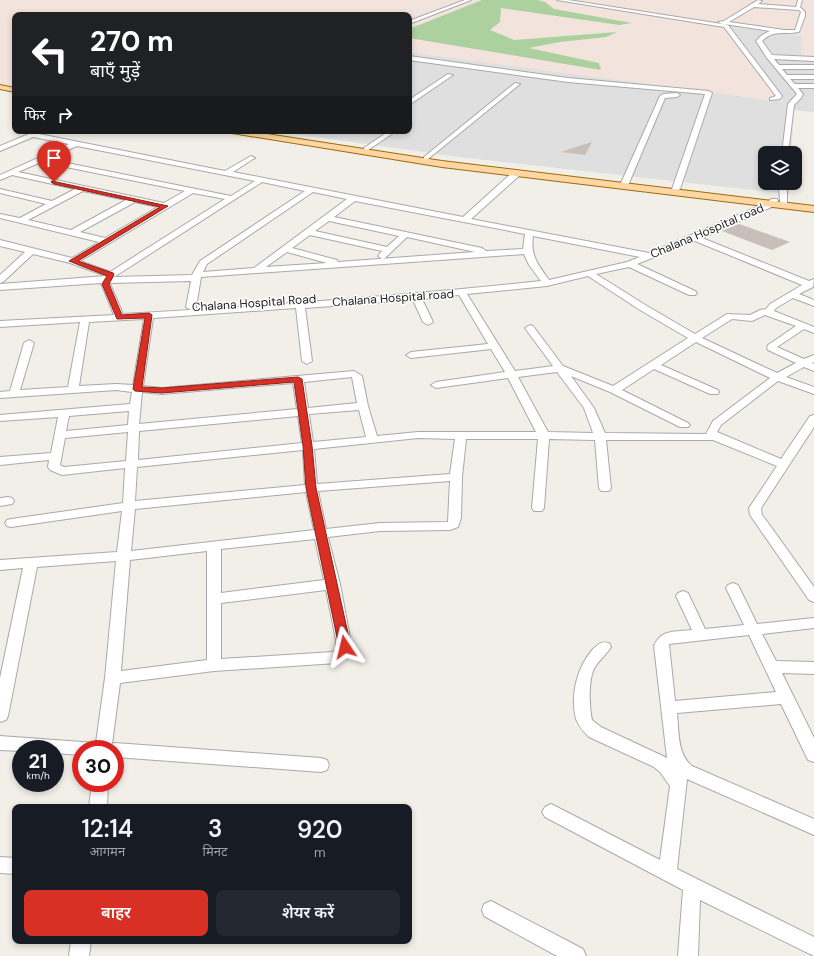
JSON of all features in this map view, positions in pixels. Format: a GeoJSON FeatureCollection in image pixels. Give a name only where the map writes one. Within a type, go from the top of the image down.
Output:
{"type":"FeatureCollection","features":[{"type":"Feature","properties":{"kind":"main road"},"geometry":{"type":"LineString","coordinates":[[0,89],[12,91]]}},
{"type":"Feature","properties":{"kind":"main road"},"geometry":{"type":"LineString","coordinates":[[251,134],[404,158],[517,173],[758,201],[784,202],[814,206]]}},
{"type":"Feature","properties":{"kind":"main road"},"geometry":{"type":"LineString","coordinates":[[274,134],[426,158],[625,182],[758,201]]}},
{"type":"Feature","properties":{"kind":"main road"},"geometry":{"type":"LineString","coordinates":[[772,202],[814,209]]}},
{"type":"Feature","properties":{"kind":"street"},"geometry":{"type":"LineString","coordinates":[[412,22],[469,0]]}},
{"type":"Feature","properties":{"kind":"street"},"geometry":{"type":"LineString","coordinates":[[559,0],[726,26],[779,96],[778,98],[772,99]]}},
{"type":"Feature","properties":{"kind":"street"},"geometry":{"type":"LineString","coordinates":[[573,0],[774,31],[790,32],[797,31],[803,16],[803,12],[798,7],[800,0]]}},
{"type":"Feature","properties":{"kind":"street"},"geometry":{"type":"LineString","coordinates":[[724,23],[761,0]]}},
{"type":"Feature","properties":{"kind":"street"},"geometry":{"type":"LineString","coordinates":[[753,5],[800,9]]}},
{"type":"Feature","properties":{"kind":"street"},"geometry":{"type":"LineString","coordinates":[[774,31],[764,36],[760,41],[769,57],[799,91],[800,97],[792,104],[786,146]]}},
{"type":"Feature","properties":{"kind":"street"},"geometry":{"type":"LineString","coordinates":[[769,57],[814,59]]}},
{"type":"Feature","properties":{"kind":"street"},"geometry":{"type":"LineString","coordinates":[[412,59],[568,80],[692,90],[709,93],[676,189]]}},
{"type":"Feature","properties":{"kind":"street"},"geometry":{"type":"LineString","coordinates":[[412,64],[420,60]]}},
{"type":"Feature","properties":{"kind":"street"},"geometry":{"type":"LineString","coordinates":[[777,67],[814,67]]}},
{"type":"Feature","properties":{"kind":"street"},"geometry":{"type":"LineString","coordinates":[[412,101],[450,75]]}},
{"type":"Feature","properties":{"kind":"street"},"geometry":{"type":"LineString","coordinates":[[786,77],[814,77]]}},
{"type":"Feature","properties":{"kind":"street"},"geometry":{"type":"LineString","coordinates":[[426,158],[517,84]]}},
{"type":"Feature","properties":{"kind":"street"},"geometry":{"type":"LineString","coordinates":[[794,86],[814,86]]}},
{"type":"Feature","properties":{"kind":"street"},"geometry":{"type":"LineString","coordinates":[[625,182],[663,96],[670,95],[707,98]]}},
{"type":"Feature","properties":{"kind":"street"},"geometry":{"type":"LineString","coordinates":[[366,149],[388,134]]}},
{"type":"Feature","properties":{"kind":"street"},"geometry":{"type":"LineString","coordinates":[[0,149],[32,135],[651,256]]}},
{"type":"Feature","properties":{"kind":"street"},"geometry":{"type":"LineString","coordinates":[[0,178],[75,144]]}},
{"type":"Feature","properties":{"kind":"street"},"geometry":{"type":"LineString","coordinates":[[226,173],[250,158]]}},
{"type":"Feature","properties":{"kind":"street"},"geometry":{"type":"LineString","coordinates":[[41,160],[134,180],[231,198]]}},
{"type":"Feature","properties":{"kind":"street"},"geometry":{"type":"LineString","coordinates":[[11,173],[165,206]]}},
{"type":"Feature","properties":{"kind":"street"},"geometry":{"type":"LineString","coordinates":[[465,220],[517,173]]}},
{"type":"Feature","properties":{"kind":"street"},"geometry":{"type":"LineString","coordinates":[[108,194],[134,180]]}},
{"type":"Feature","properties":{"kind":"street"},"geometry":{"type":"LineString","coordinates":[[118,315],[106,284],[109,277],[261,180]]}},
{"type":"Feature","properties":{"kind":"street"},"geometry":{"type":"LineString","coordinates":[[21,221],[82,188]]}},
{"type":"Feature","properties":{"kind":"street"},"geometry":{"type":"LineString","coordinates":[[191,307],[197,276],[203,263],[310,190]]}},
{"type":"Feature","properties":{"kind":"street"},"geometry":{"type":"LineString","coordinates":[[783,190],[784,202]]}},
{"type":"Feature","properties":{"kind":"street"},"geometry":{"type":"LineString","coordinates":[[0,191],[54,204]]}},
{"type":"Feature","properties":{"kind":"street"},"geometry":{"type":"LineString","coordinates":[[72,261],[190,191]]}},
{"type":"Feature","properties":{"kind":"street"},"geometry":{"type":"LineString","coordinates":[[256,270],[287,249],[354,198]]}},
{"type":"Feature","properties":{"kind":"street"},"geometry":{"type":"LineString","coordinates":[[72,233],[134,199]]}},
{"type":"Feature","properties":{"kind":"street","name":"Chalana Hospital Road"},"geometry":{"type":"LineString","coordinates":[[0,319],[118,315],[191,307],[545,281],[611,263],[635,254],[692,232],[758,201]]}},
{"type":"Feature","properties":{"kind":"street","name":"Chalana Hospital road"},"geometry":{"type":"LineString","coordinates":[[0,324],[85,319],[118,315],[149,315],[416,297],[462,293],[590,274],[630,264],[651,256],[695,238],[772,202]]}},
{"type":"Feature","properties":{"kind":"street"},"geometry":{"type":"LineString","coordinates":[[0,216],[107,241]]}},
{"type":"Feature","properties":{"kind":"street"},"geometry":{"type":"LineString","coordinates":[[328,218],[495,254]]}},
{"type":"Feature","properties":{"kind":"street"},"geometry":{"type":"LineString","coordinates":[[310,232],[388,250]]}},
{"type":"Feature","properties":{"kind":"street"},"geometry":{"type":"LineString","coordinates":[[529,233],[526,251],[529,258],[545,281]]}},
{"type":"Feature","properties":{"kind":"street"},"geometry":{"type":"LineString","coordinates":[[377,262],[406,234]]}},
{"type":"Feature","properties":{"kind":"street"},"geometry":{"type":"LineString","coordinates":[[695,238],[812,284]]}},
{"type":"Feature","properties":{"kind":"street"},"geometry":{"type":"LineString","coordinates":[[0,243],[72,261],[109,277]]}},
{"type":"Feature","properties":{"kind":"street"},"geometry":{"type":"LineString","coordinates":[[287,249],[343,264]]}},
{"type":"Feature","properties":{"kind":"street"},"geometry":{"type":"LineString","coordinates":[[0,280],[31,251]]}},
{"type":"Feature","properties":{"kind":"street"},"geometry":{"type":"LineString","coordinates":[[0,287],[109,277],[197,276],[256,270],[526,251]]}},
{"type":"Feature","properties":{"kind":"street"},"geometry":{"type":"LineString","coordinates":[[630,264],[692,293]]}},
{"type":"Feature","properties":{"kind":"street"},"geometry":{"type":"LineString","coordinates":[[590,274],[639,307],[695,338],[776,378],[814,391]]}},
{"type":"Feature","properties":{"kind":"street"},"geometry":{"type":"LineString","coordinates":[[769,312],[773,306],[812,284]]}},
{"type":"Feature","properties":{"kind":"street"},"geometry":{"type":"LineString","coordinates":[[462,293],[512,375],[544,436],[538,508]]}},
{"type":"Feature","properties":{"kind":"street"},"geometry":{"type":"LineString","coordinates":[[792,295],[814,303]]}},
{"type":"Feature","properties":{"kind":"street"},"geometry":{"type":"LineString","coordinates":[[416,297],[428,322]]}},
{"type":"Feature","properties":{"kind":"street"},"geometry":{"type":"LineString","coordinates":[[300,305],[307,361]]}},
{"type":"Feature","properties":{"kind":"street"},"geometry":{"type":"LineString","coordinates":[[614,390],[730,316],[752,318],[763,312],[769,312],[814,330]]}},
{"type":"Feature","properties":{"kind":"street"},"geometry":{"type":"LineString","coordinates":[[104,740],[113,678],[123,556],[129,506],[135,408],[149,315]]}},
{"type":"Feature","properties":{"kind":"street"},"geometry":{"type":"LineString","coordinates":[[73,390],[85,319]]}},
{"type":"Feature","properties":{"kind":"street"},"geometry":{"type":"LineString","coordinates":[[803,326],[773,345],[772,348],[811,363]]}},
{"type":"Feature","properties":{"kind":"street"},"geometry":{"type":"LineString","coordinates":[[530,328],[593,415],[600,436],[605,488]]}},
{"type":"Feature","properties":{"kind":"street"},"geometry":{"type":"LineString","coordinates":[[14,394],[29,343]]}},
{"type":"Feature","properties":{"kind":"street"},"geometry":{"type":"LineString","coordinates":[[411,355],[494,346]]}},
{"type":"Feature","properties":{"kind":"street"},"geometry":{"type":"LineString","coordinates":[[715,437],[711,433],[717,424],[776,378],[811,363]]}},
{"type":"Feature","properties":{"kind":"street"},"geometry":{"type":"LineString","coordinates":[[653,365],[714,392]]}},
{"type":"Feature","properties":{"kind":"street"},"geometry":{"type":"LineString","coordinates":[[436,385],[560,368],[614,390],[684,425]]}},
{"type":"Feature","properties":{"kind":"street"},"geometry":{"type":"LineString","coordinates":[[0,395],[116,387],[162,391],[354,374],[357,376],[363,406],[373,440]]}},
{"type":"Feature","properties":{"kind":"street"},"geometry":{"type":"LineString","coordinates":[[113,678],[214,665],[337,657],[342,653],[345,647],[333,584],[311,488],[308,446],[298,379]]}},
{"type":"Feature","properties":{"kind":"street"},"geometry":{"type":"LineString","coordinates":[[60,435],[363,406]]}},
{"type":"Feature","properties":{"kind":"street"},"geometry":{"type":"LineString","coordinates":[[0,418],[135,408]]}},
{"type":"Feature","properties":{"kind":"street"},"geometry":{"type":"LineString","coordinates":[[64,413],[54,467],[62,471],[418,435],[715,437],[783,464]]}},
{"type":"Feature","properties":{"kind":"street"},"geometry":{"type":"LineString","coordinates":[[814,418],[760,498],[755,508],[756,515],[814,597]]}},
{"type":"Feature","properties":{"kind":"street"},"geometry":{"type":"LineString","coordinates":[[0,565],[123,556],[214,547],[391,526],[450,526],[454,524],[455,518],[456,477],[461,435]]}},
{"type":"Feature","properties":{"kind":"street"},"geometry":{"type":"LineString","coordinates":[[0,461],[56,456]]}},
{"type":"Feature","properties":{"kind":"street"},"geometry":{"type":"LineString","coordinates":[[11,523],[129,506],[311,488],[456,477]]}},
{"type":"Feature","properties":{"kind":"street"},"geometry":{"type":"LineString","coordinates":[[214,547],[214,665]]}},
{"type":"Feature","properties":{"kind":"street"},"geometry":{"type":"LineString","coordinates":[[0,716],[6,659],[31,562]]}},
{"type":"Feature","properties":{"kind":"street"},"geometry":{"type":"LineString","coordinates":[[214,599],[333,584]]}},
{"type":"Feature","properties":{"kind":"street"},"geometry":{"type":"LineString","coordinates":[[733,588],[814,755]]}},
{"type":"Feature","properties":{"kind":"street"},"geometry":{"type":"LineString","coordinates":[[684,596],[700,635]]}},
{"type":"Feature","properties":{"kind":"street"},"geometry":{"type":"LineString","coordinates":[[814,623],[667,638],[663,641],[661,646],[674,756],[681,767],[693,774],[814,827]]}},
{"type":"Feature","properties":{"kind":"street"},"geometry":{"type":"LineString","coordinates":[[604,647],[589,665],[585,673],[583,709],[584,719],[589,727],[595,732],[660,762],[666,767],[678,785]]}},
{"type":"Feature","properties":{"kind":"street"},"geometry":{"type":"LineString","coordinates":[[772,667],[814,668]]}},
{"type":"Feature","properties":{"kind":"street"},"geometry":{"type":"LineString","coordinates":[[669,708],[786,697]]}},
{"type":"Feature","properties":{"kind":"street"},"geometry":{"type":"LineString","coordinates":[[0,743],[72,748]]}},
{"type":"Feature","properties":{"kind":"street"},"geometry":{"type":"LineString","coordinates":[[124,751],[321,765]]}},
{"type":"Feature","properties":{"kind":"street"},"geometry":{"type":"LineString","coordinates":[[667,873],[681,767]]}},
{"type":"Feature","properties":{"kind":"street"},"geometry":{"type":"LineString","coordinates":[[98,804],[99,792]]}},
{"type":"Feature","properties":{"kind":"street"},"geometry":{"type":"LineString","coordinates":[[551,812],[692,886],[814,947]]}},
{"type":"Feature","properties":{"kind":"street"},"geometry":{"type":"LineString","coordinates":[[0,865],[12,866]]}},
{"type":"Feature","properties":{"kind":"street"},"geometry":{"type":"LineString","coordinates":[[688,956],[692,886]]}},
{"type":"Feature","properties":{"kind":"street"},"geometry":{"type":"LineString","coordinates":[[491,910],[576,956]]}},
{"type":"Feature","properties":{"kind":"street"},"geometry":{"type":"LineString","coordinates":[[79,956],[81,944]]}},
{"type":"Feature","properties":{"kind":"shaded area"},"geometry":{"type":"Polygon","coordinates":[[[0,0],[814,0],[814,60],[801,59],[802,36],[727,25],[784,102],[412,52],[412,12],[12,12],[12,86],[0,84],[0,0]]]}},
{"type":"Feature","properties":{"kind":"shaded area"},"geometry":{"type":"Polygon","coordinates":[[[727,25],[802,36],[814,60],[814,112],[794,110],[791,146],[758,146],[758,190],[789,190],[789,194],[451,156],[294,134],[412,134],[412,52],[784,102],[727,25]]]}},
{"type":"Feature","properties":{"kind":"green space"},"geometry":{"type":"Polygon","coordinates":[[[482,0],[537,0],[545,2],[554,9],[632,23],[619,25],[501,8],[500,22],[490,30],[514,40],[617,32],[606,37],[560,42],[529,48],[599,63],[601,70],[412,38],[412,28],[482,0]]]}},
{"type":"Feature","properties":{"kind":"building"},"geometry":{"type":"Polygon","coordinates":[[[592,142],[585,155],[561,152],[576,147],[592,142]]]}},
{"type":"Feature","properties":{"kind":"building"},"geometry":{"type":"Polygon","coordinates":[[[739,224],[790,242],[772,250],[722,231],[739,224]]]}},
{"type":"Feature","properties":{"kind":"route"},"geometry":{"type":"LineString","coordinates":[[54,182],[165,206],[72,261],[111,275],[106,280],[106,284],[120,317],[149,315],[137,389],[162,391],[298,379],[308,446],[311,488],[325,547],[345,647]]}}]}
